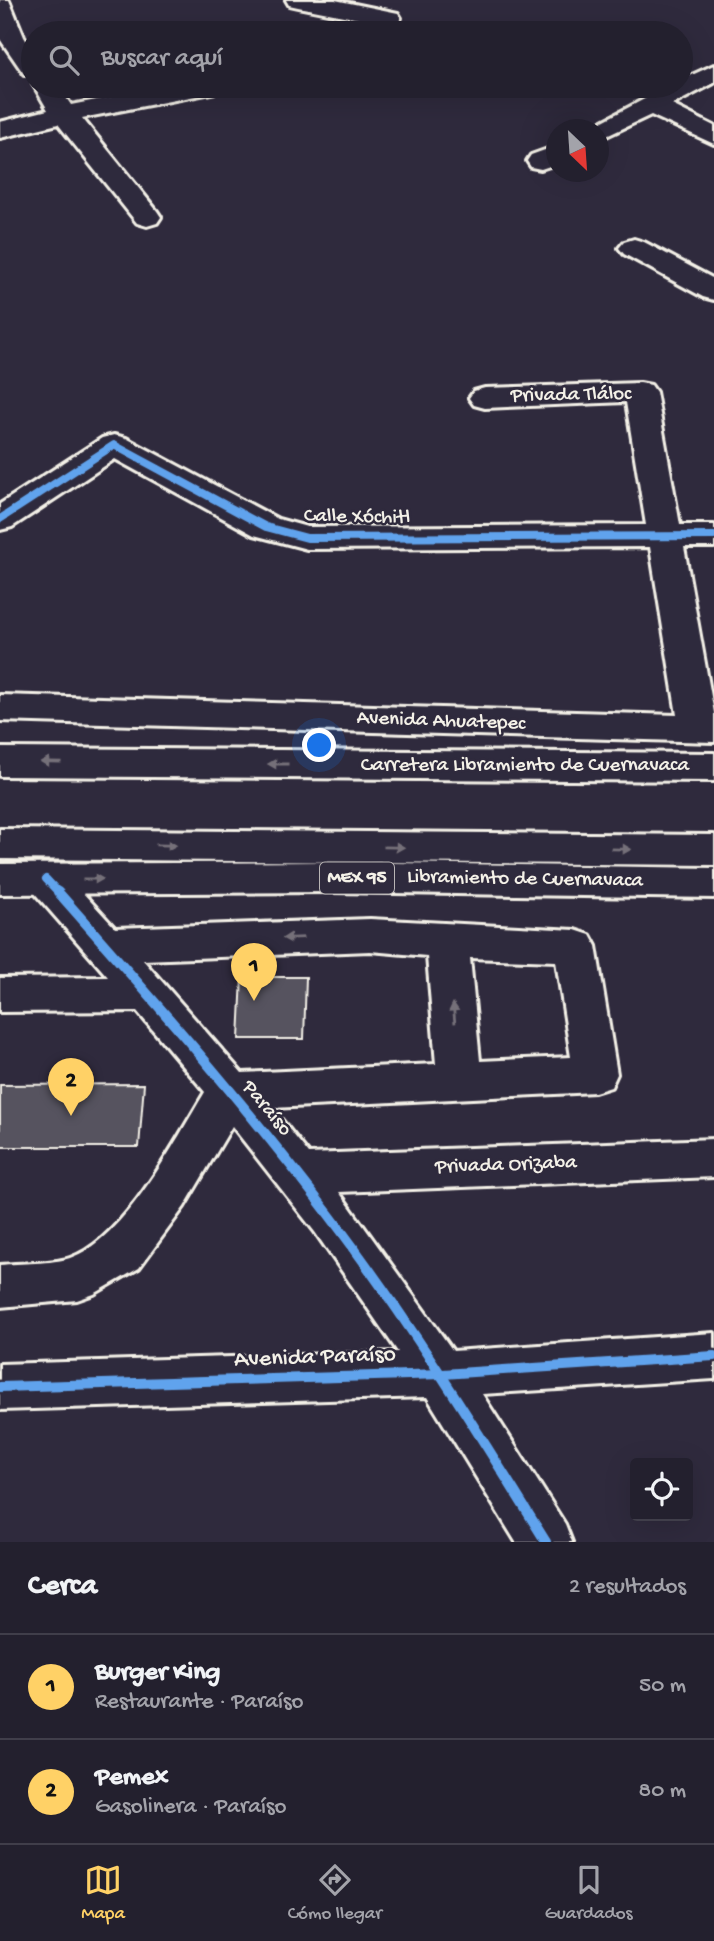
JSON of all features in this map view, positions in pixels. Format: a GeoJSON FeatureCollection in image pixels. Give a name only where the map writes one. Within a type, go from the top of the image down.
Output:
{"type":"FeatureCollection","features":[{"type":"Feature","properties":{"kind":"main road"},"geometry":{"type":"LineString","coordinates":[[298,0],[332,11],[389,18]]}},
{"type":"Feature","properties":{"kind":"main road"},"geometry":{"type":"LineString","coordinates":[[0,5],[11,37],[21,52]]}},
{"type":"Feature","properties":{"kind":"main road"},"geometry":{"type":"LineString","coordinates":[[693,84],[714,73]]}},
{"type":"Feature","properties":{"kind":"main road"},"geometry":{"type":"LineString","coordinates":[[53,98],[147,217]]}},
{"type":"Feature","properties":{"kind":"main road"},"geometry":{"type":"LineString","coordinates":[[0,130],[145,98]]}},
{"type":"Feature","properties":{"kind":"main road"},"geometry":{"type":"LineString","coordinates":[[609,126],[665,98]]}},
{"type":"Feature","properties":{"kind":"main road"},"geometry":{"type":"LineString","coordinates":[[651,105],[714,136]]}},
{"type":"Feature","properties":{"kind":"main road"},"geometry":{"type":"LineString","coordinates":[[634,248],[714,290]]}},
{"type":"Feature","properties":{"kind":"main road","name":"Privada Tláloc"},"geometry":{"type":"LineString","coordinates":[[485,398],[640,392],[666,536]]}},
{"type":"Feature","properties":{"kind":"main road","name":"Calle Xóchitl"},"geometry":{"type":"LineString","coordinates":[[0,519],[114,445],[266,527],[307,538],[714,536]]}},
{"type":"Feature","properties":{"kind":"main road"},"geometry":{"type":"LineString","coordinates":[[666,536],[706,729]]}},
{"type":"Feature","properties":{"kind":"main road","name":"Avenida Ahuatepec"},"geometry":{"type":"LineString","coordinates":[[0,708],[706,729]]}},
{"type":"Feature","properties":{"kind":"main road","name":"Carretera Libramiento de Cuernavaca"},"geometry":{"type":"LineString","coordinates":[[0,762],[714,767]]}},
{"type":"Feature","properties":{"kind":"main road","name":"MEX 95"},"geometry":{"type":"LineString","coordinates":[[0,844],[714,850]]}},
{"type":"Feature","properties":{"kind":"main road","name":"Libramiento de Cuernavaca"},"geometry":{"type":"LineString","coordinates":[[0,879],[332,877],[714,883]]}},
{"type":"Feature","properties":{"kind":"main road","name":"Paraíso"},"geometry":{"type":"LineString","coordinates":[[46,879],[147,993],[298,1174],[443,1374],[546,1542]]}},
{"type":"Feature","properties":{"kind":"main road"},"geometry":{"type":"LineString","coordinates":[[0,1286],[77,1279],[122,1253],[169,1194],[229,1092],[595,1074],[575,946],[370,935],[105,945]]}},
{"type":"Feature","properties":{"kind":"main road"},"geometry":{"type":"LineString","coordinates":[[447,941],[460,1081]]}},
{"type":"Feature","properties":{"kind":"main road"},"geometry":{"type":"LineString","coordinates":[[0,995],[147,993]]}},
{"type":"Feature","properties":{"kind":"main road","name":"Privada Orizaba"},"geometry":{"type":"LineString","coordinates":[[298,1174],[714,1158]]}},
{"type":"Feature","properties":{"kind":"main road","name":"Avenida Paraíso"},"geometry":{"type":"LineString","coordinates":[[0,1387],[443,1374],[714,1356]]}},
{"type":"Feature","properties":{"kind":"building"},"geometry":{"type":"Polygon","coordinates":[[[242,977],[306,977],[304,1039],[239,1039],[242,977]]]}},
{"type":"Feature","properties":{"kind":"building"},"geometry":{"type":"Polygon","coordinates":[[[144,1084],[139,1147],[0,1147],[0,1085],[144,1084]]]}},
{"type":"Feature","properties":{"kind":"cycle path"},"geometry":{"type":"LineString","coordinates":[[0,519],[114,445],[266,527],[307,538],[714,536]]}},
{"type":"Feature","properties":{"kind":"cycle path"},"geometry":{"type":"LineString","coordinates":[[46,879],[206,1061],[331,1217],[427,1354],[546,1542]]}},
{"type":"Feature","properties":{"kind":"cycle path"},"geometry":{"type":"LineString","coordinates":[[0,1387],[443,1374],[714,1356]]}},
{"type":"Feature","properties":{"kind":"place","name":"Burger King"},"geometry":{"type":"Point","coordinates":[254,1001]}},
{"type":"Feature","properties":{"kind":"place","name":"Pemex"},"geometry":{"type":"Point","coordinates":[71,1116]}}]}
